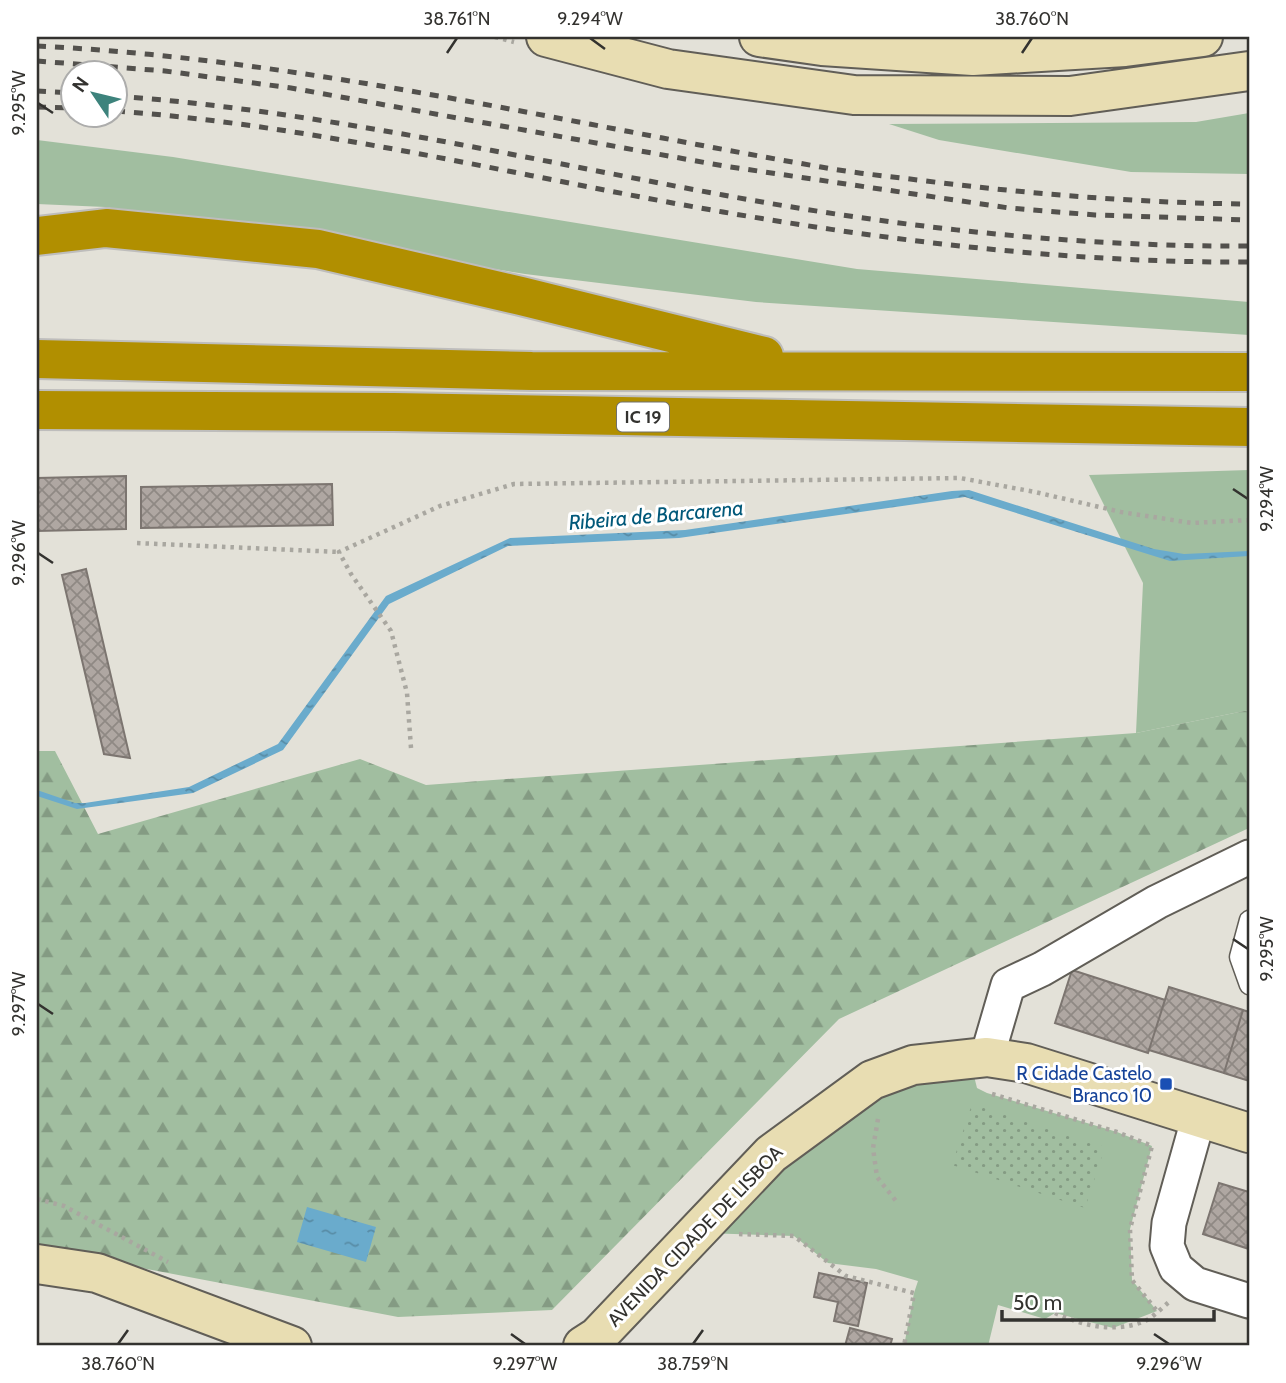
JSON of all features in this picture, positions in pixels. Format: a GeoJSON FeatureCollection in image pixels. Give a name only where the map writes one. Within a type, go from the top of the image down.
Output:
{"type":"FeatureCollection","features":[{"type":"Feature","properties":{"kind":"highway"},"geometry":{"type":"LineString","coordinates":[[37,236],[106,228],[318,249],[824,371]]}},
{"type":"Feature","properties":{"kind":"highway"},"geometry":{"type":"LineString","coordinates":[[37,359],[532,371],[1249,372]]}},
{"type":"Feature","properties":{"kind":"highway","name":"IC 19"},"geometry":{"type":"LineString","coordinates":[[37,410],[408,413],[1249,427]]}},
{"type":"Feature","properties":{"kind":"main road"},"geometry":{"type":"LineString","coordinates":[[546,37],[668,69],[854,95],[1070,96],[1249,71]]}},
{"type":"Feature","properties":{"kind":"main road"},"geometry":{"type":"LineString","coordinates":[[759,37],[822,47],[973,56],[1125,47],[1203,37]]}},
{"type":"Feature","properties":{"kind":"main road","name":"AVENIDA CIDADE DE LISBOA"},"geometry":{"type":"LineString","coordinates":[[583,1346],[597,1337],[771,1154],[872,1080],[913,1065],[987,1057],[1026,1063],[1249,1133]]}},
{"type":"Feature","properties":{"kind":"main road"},"geometry":{"type":"LineString","coordinates":[[37,1264],[97,1273],[292,1346]]}},
{"type":"Feature","properties":{"kind":"street"},"geometry":{"type":"LineString","coordinates":[[987,1057],[1008,985],[1042,970],[1157,902],[1249,857]]}},
{"type":"Feature","properties":{"kind":"street"},"geometry":{"type":"LineString","coordinates":[[1199,1116],[1169,1223],[1167,1246],[1176,1268],[1195,1284],[1249,1301]]}},
{"type":"Feature","properties":{"kind":"lane"},"geometry":{"type":"LineString","coordinates":[[1249,920],[1239,957],[1249,985]]}},
{"type":"Feature","properties":{"kind":"path"},"geometry":{"type":"LineString","coordinates":[[137,543],[339,552],[440,506],[514,484],[960,478],[1121,512],[1192,523],[1249,520]]}},
{"type":"Feature","properties":{"kind":"path"},"geometry":{"type":"LineString","coordinates":[[339,552],[389,629],[407,693],[411,748]]}},
{"type":"Feature","properties":{"kind":"path"},"geometry":{"type":"LineString","coordinates":[[987,1057],[977,1088],[1117,1132],[1152,1146],[1130,1229],[1132,1280],[1157,1311]]}},
{"type":"Feature","properties":{"kind":"path"},"geometry":{"type":"LineString","coordinates":[[881,1112],[876,1124],[873,1148],[877,1177],[896,1201]]}},
{"type":"Feature","properties":{"kind":"path"},"geometry":{"type":"LineString","coordinates":[[730,1233],[794,1236],[846,1276],[914,1293],[904,1346]]}},
{"type":"Feature","properties":{"kind":"path"},"geometry":{"type":"LineString","coordinates":[[1055,1313],[1076,1323],[1113,1328],[1147,1320],[1195,1284]]}},
{"type":"Feature","properties":{"kind":"green space"},"geometry":{"type":"Polygon","coordinates":[[[1249,113],[1249,174],[1131,172],[939,140],[889,124],[1196,122],[1249,113]]]}},
{"type":"Feature","properties":{"kind":"green space"},"geometry":{"type":"Polygon","coordinates":[[[37,140],[173,157],[857,269],[1249,302],[1249,335],[756,302],[525,274],[105,207],[37,204],[37,140]]]}},
{"type":"Feature","properties":{"kind":"green space"},"geometry":{"type":"Polygon","coordinates":[[[1249,470],[1249,710],[1136,733],[1143,583],[1089,475],[1249,470]]]}},
{"type":"Feature","properties":{"kind":"green space"},"geometry":{"type":"Polygon","coordinates":[[[1249,710],[1249,828],[839,1019],[552,1310],[398,1317],[37,1248],[37,751],[55,751],[98,834],[360,759],[426,785],[1136,733],[1249,710]]]}},
{"type":"Feature","properties":{"kind":"green space"},"geometry":{"type":"Polygon","coordinates":[[[973,1072],[977,1088],[987,1093],[1117,1132],[1152,1146],[1130,1229],[1132,1280],[1157,1311],[1113,1328],[1055,1313],[1045,1319],[998,1305],[988,1346],[904,1346],[918,1281],[876,1269],[828,1263],[794,1236],[704,1233],[872,1092],[973,1072]]]}},
{"type":"Feature","properties":{"kind":"green space"},"geometry":{"type":"Polygon","coordinates":[[[972,1104],[1105,1147],[1085,1208],[952,1165],[972,1104]]]}},
{"type":"Feature","properties":{"kind":"water"},"geometry":{"type":"Polygon","coordinates":[[[969,490],[1154,549],[1184,554],[1249,551],[1249,556],[1170,561],[965,497],[679,538],[508,546],[389,604],[283,750],[193,793],[77,809],[37,796],[37,790],[75,803],[85,803],[189,787],[278,744],[386,596],[510,538],[685,530],[969,490]]]}},
{"type":"Feature","properties":{"kind":"water"},"geometry":{"type":"Polygon","coordinates":[[[307,1207],[376,1227],[366,1262],[297,1242],[307,1207]]]}},
{"type":"Feature","properties":{"kind":"building"},"geometry":{"type":"Polygon","coordinates":[[[126,476],[126,529],[37,531],[37,478],[126,476]]]}},
{"type":"Feature","properties":{"kind":"building"},"geometry":{"type":"Polygon","coordinates":[[[332,484],[333,525],[141,528],[141,487],[332,484]]]}},
{"type":"Feature","properties":{"kind":"building"},"geometry":{"type":"Polygon","coordinates":[[[86,569],[130,758],[104,754],[62,575],[86,569]]]}},
{"type":"Feature","properties":{"kind":"building"},"geometry":{"type":"Polygon","coordinates":[[[1072,970],[1165,1000],[1148,1053],[1055,1023],[1072,970]]]}},
{"type":"Feature","properties":{"kind":"building"},"geometry":{"type":"Polygon","coordinates":[[[1169,987],[1243,1010],[1224,1073],[1149,1050],[1169,987]]]}},
{"type":"Feature","properties":{"kind":"building"},"geometry":{"type":"Polygon","coordinates":[[[1243,1010],[1249,1012],[1249,1081],[1224,1073],[1243,1010]]]}},
{"type":"Feature","properties":{"kind":"building"},"geometry":{"type":"Polygon","coordinates":[[[1219,1183],[1249,1192],[1249,1249],[1203,1234],[1219,1183]]]}},
{"type":"Feature","properties":{"kind":"building"},"geometry":{"type":"Polygon","coordinates":[[[819,1273],[867,1283],[858,1326],[834,1321],[838,1302],[814,1297],[819,1273]]]}},
{"type":"Feature","properties":{"kind":"building"},"geometry":{"type":"Polygon","coordinates":[[[850,1328],[892,1339],[890,1346],[845,1346],[850,1328]]]}},
{"type":"Feature","properties":{"kind":"railway"},"geometry":{"type":"LineString","coordinates":[[37,46],[136,53],[332,78],[857,173],[1083,197],[1249,204]]}},
{"type":"Feature","properties":{"kind":"railway"},"geometry":{"type":"LineString","coordinates":[[37,61],[165,71],[291,88],[724,166],[1009,208],[1095,215],[1249,220]]}},
{"type":"Feature","properties":{"kind":"railway"},"geometry":{"type":"LineString","coordinates":[[37,91],[60,92]]}},
{"type":"Feature","properties":{"kind":"railway"},"geometry":{"type":"LineString","coordinates":[[130,97],[345,124],[853,217],[1051,239],[1249,246]]}},
{"type":"Feature","properties":{"kind":"railway"},"geometry":{"type":"LineString","coordinates":[[37,107],[60,108]]}},
{"type":"Feature","properties":{"kind":"railway"},"geometry":{"type":"LineString","coordinates":[[130,112],[192,118],[344,140],[723,212],[854,233],[1051,255],[1249,262]]}},
{"type":"Feature","properties":{"kind":"place","name":"R Cidade Castelo Branco 10"},"geometry":{"type":"Point","coordinates":[1166,1084]}},
{"type":"Feature","properties":{"kind":"water label","name":"Ribeira de Barcarena"},"geometry":{"type":"Point","coordinates":[656,515]}}]}
